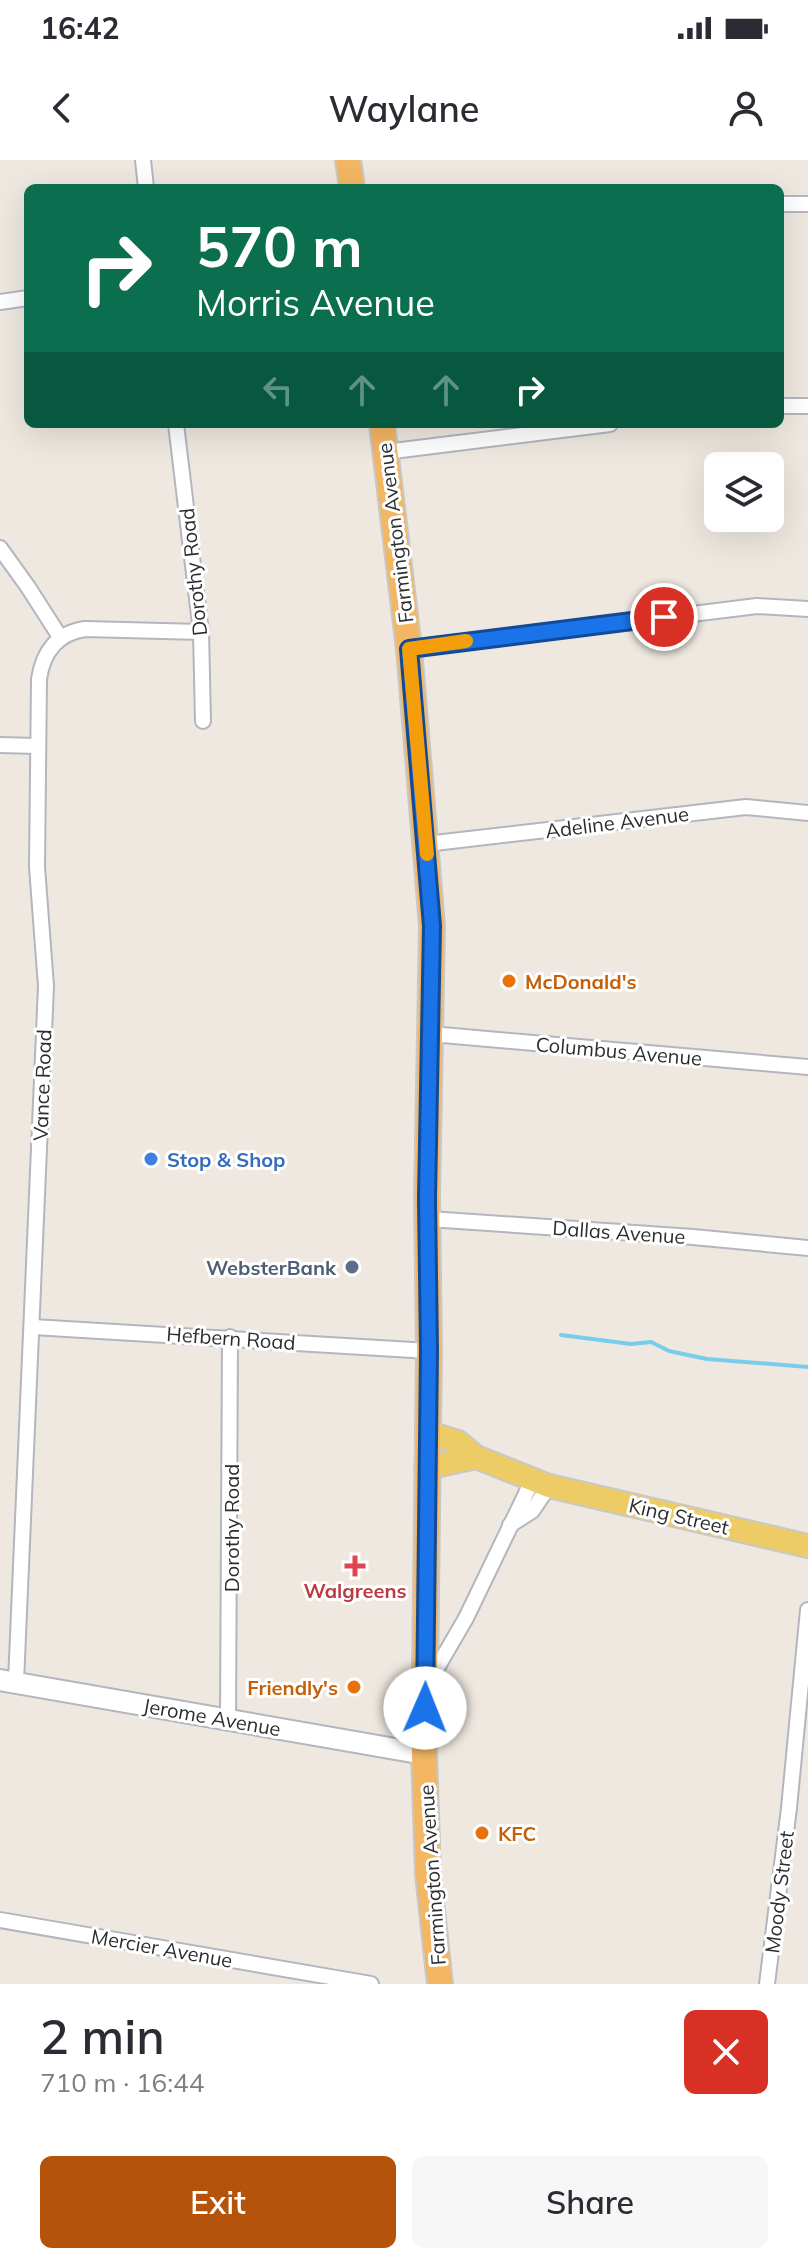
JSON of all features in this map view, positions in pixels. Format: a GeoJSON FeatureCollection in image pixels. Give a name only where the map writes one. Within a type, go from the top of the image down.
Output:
{"type":"FeatureCollection","features":[{"type":"Feature","properties":{"kind":"highway"},"geometry":{"type":"LineString","coordinates":[[348,160],[351,184]]}},
{"type":"Feature","properties":{"kind":"highway","name":"Farmington Avenue"},"geometry":{"type":"LineString","coordinates":[[382,428],[409,649],[432,926],[424,1754],[428,1874],[440,1984]]}},
{"type":"Feature","properties":{"kind":"main road","name":"King Street"},"geometry":{"type":"LineString","coordinates":[[427,1432],[458,1442],[476,1457],[541,1482],[808,1546]]}},
{"type":"Feature","properties":{"kind":"main road"},"geometry":{"type":"LineString","coordinates":[[426,1468],[476,1457]]}},
{"type":"Feature","properties":{"kind":"main road","name":"Jerome Avenue"},"geometry":{"type":"LineString","coordinates":[[8,1681],[424,1754]]}},
{"type":"Feature","properties":{"kind":"street"},"geometry":{"type":"LineString","coordinates":[[143,160],[146,184]]}},
{"type":"Feature","properties":{"kind":"street"},"geometry":{"type":"LineString","coordinates":[[784,204],[808,204]]}},
{"type":"Feature","properties":{"kind":"street"},"geometry":{"type":"LineString","coordinates":[[0,302],[24,299]]}},
{"type":"Feature","properties":{"kind":"street"},"geometry":{"type":"LineString","coordinates":[[784,406],[808,406]]}},
{"type":"Feature","properties":{"kind":"street","name":"Dorothy Road"},"geometry":{"type":"LineString","coordinates":[[176,428],[201,632],[203,721]]}},
{"type":"Feature","properties":{"kind":"street"},"geometry":{"type":"LineString","coordinates":[[385,452],[578,428]]}},
{"type":"Feature","properties":{"kind":"street"},"geometry":{"type":"LineString","coordinates":[[0,548],[60,637],[72,630],[85,629],[201,632]]}},
{"type":"Feature","properties":{"kind":"street"},"geometry":{"type":"LineString","coordinates":[[409,649],[757,606],[808,609]]}},
{"type":"Feature","properties":{"kind":"street","name":"Vance Road"},"geometry":{"type":"LineString","coordinates":[[8,1681],[33,1327],[46,986],[37,867],[37,692],[41,667],[50,648],[60,637]]}},
{"type":"Feature","properties":{"kind":"street"},"geometry":{"type":"LineString","coordinates":[[0,745],[37,746]]}},
{"type":"Feature","properties":{"kind":"street","name":"Adeline Avenue"},"geometry":{"type":"LineString","coordinates":[[426,844],[746,807],[808,813]]}},
{"type":"Feature","properties":{"kind":"street","name":"Columbus Avenue"},"geometry":{"type":"LineString","coordinates":[[431,1034],[808,1067]]}},
{"type":"Feature","properties":{"kind":"street","name":"Dallas Avenue"},"geometry":{"type":"LineString","coordinates":[[429,1219],[808,1248]]}},
{"type":"Feature","properties":{"kind":"street","name":"Hefbern Road"},"geometry":{"type":"LineString","coordinates":[[33,1327],[429,1351]]}},
{"type":"Feature","properties":{"kind":"street","name":"Dorothy Road"},"geometry":{"type":"LineString","coordinates":[[228,1720],[230,1337]]}},
{"type":"Feature","properties":{"kind":"street"},"geometry":{"type":"LineString","coordinates":[[425,1689],[460,1628],[510,1525],[541,1482]]}},
{"type":"Feature","properties":{"kind":"street","name":"Moody Street"},"geometry":{"type":"LineString","coordinates":[[767,1984],[789,1808],[808,1610]]}},
{"type":"Feature","properties":{"kind":"street","name":"Mercier Avenue"},"geometry":{"type":"LineString","coordinates":[[0,1920],[371,1984]]}},
{"type":"Feature","properties":{"kind":"waterway"},"geometry":{"type":"LineString","coordinates":[[561,1335],[631,1344],[651,1342],[669,1351],[707,1359],[808,1367]]}},
{"type":"Feature","properties":{"kind":"slow traffic"},"geometry":{"type":"LineString","coordinates":[[427,854],[409,649],[466,641]]}},
{"type":"Feature","properties":{"kind":"place","name":"McDonald's"},"geometry":{"type":"Point","coordinates":[509,981]}},
{"type":"Feature","properties":{"kind":"place","name":"Stop & Shop"},"geometry":{"type":"Point","coordinates":[151,1159]}},
{"type":"Feature","properties":{"kind":"place","name":"WebsterBank"},"geometry":{"type":"Point","coordinates":[352,1267]}},
{"type":"Feature","properties":{"kind":"place","name":"Walgreens"},"geometry":{"type":"Point","coordinates":[355,1566]}},
{"type":"Feature","properties":{"kind":"place","name":"Friendly's"},"geometry":{"type":"Point","coordinates":[354,1687]}},
{"type":"Feature","properties":{"kind":"place","name":"KFC"},"geometry":{"type":"Point","coordinates":[482,1833]}},
{"type":"Feature","properties":{"kind":"route"},"geometry":{"type":"LineString","coordinates":[[425,1708],[429,1351],[427,1198],[433,980],[432,926],[409,649],[664,617]]}}]}
